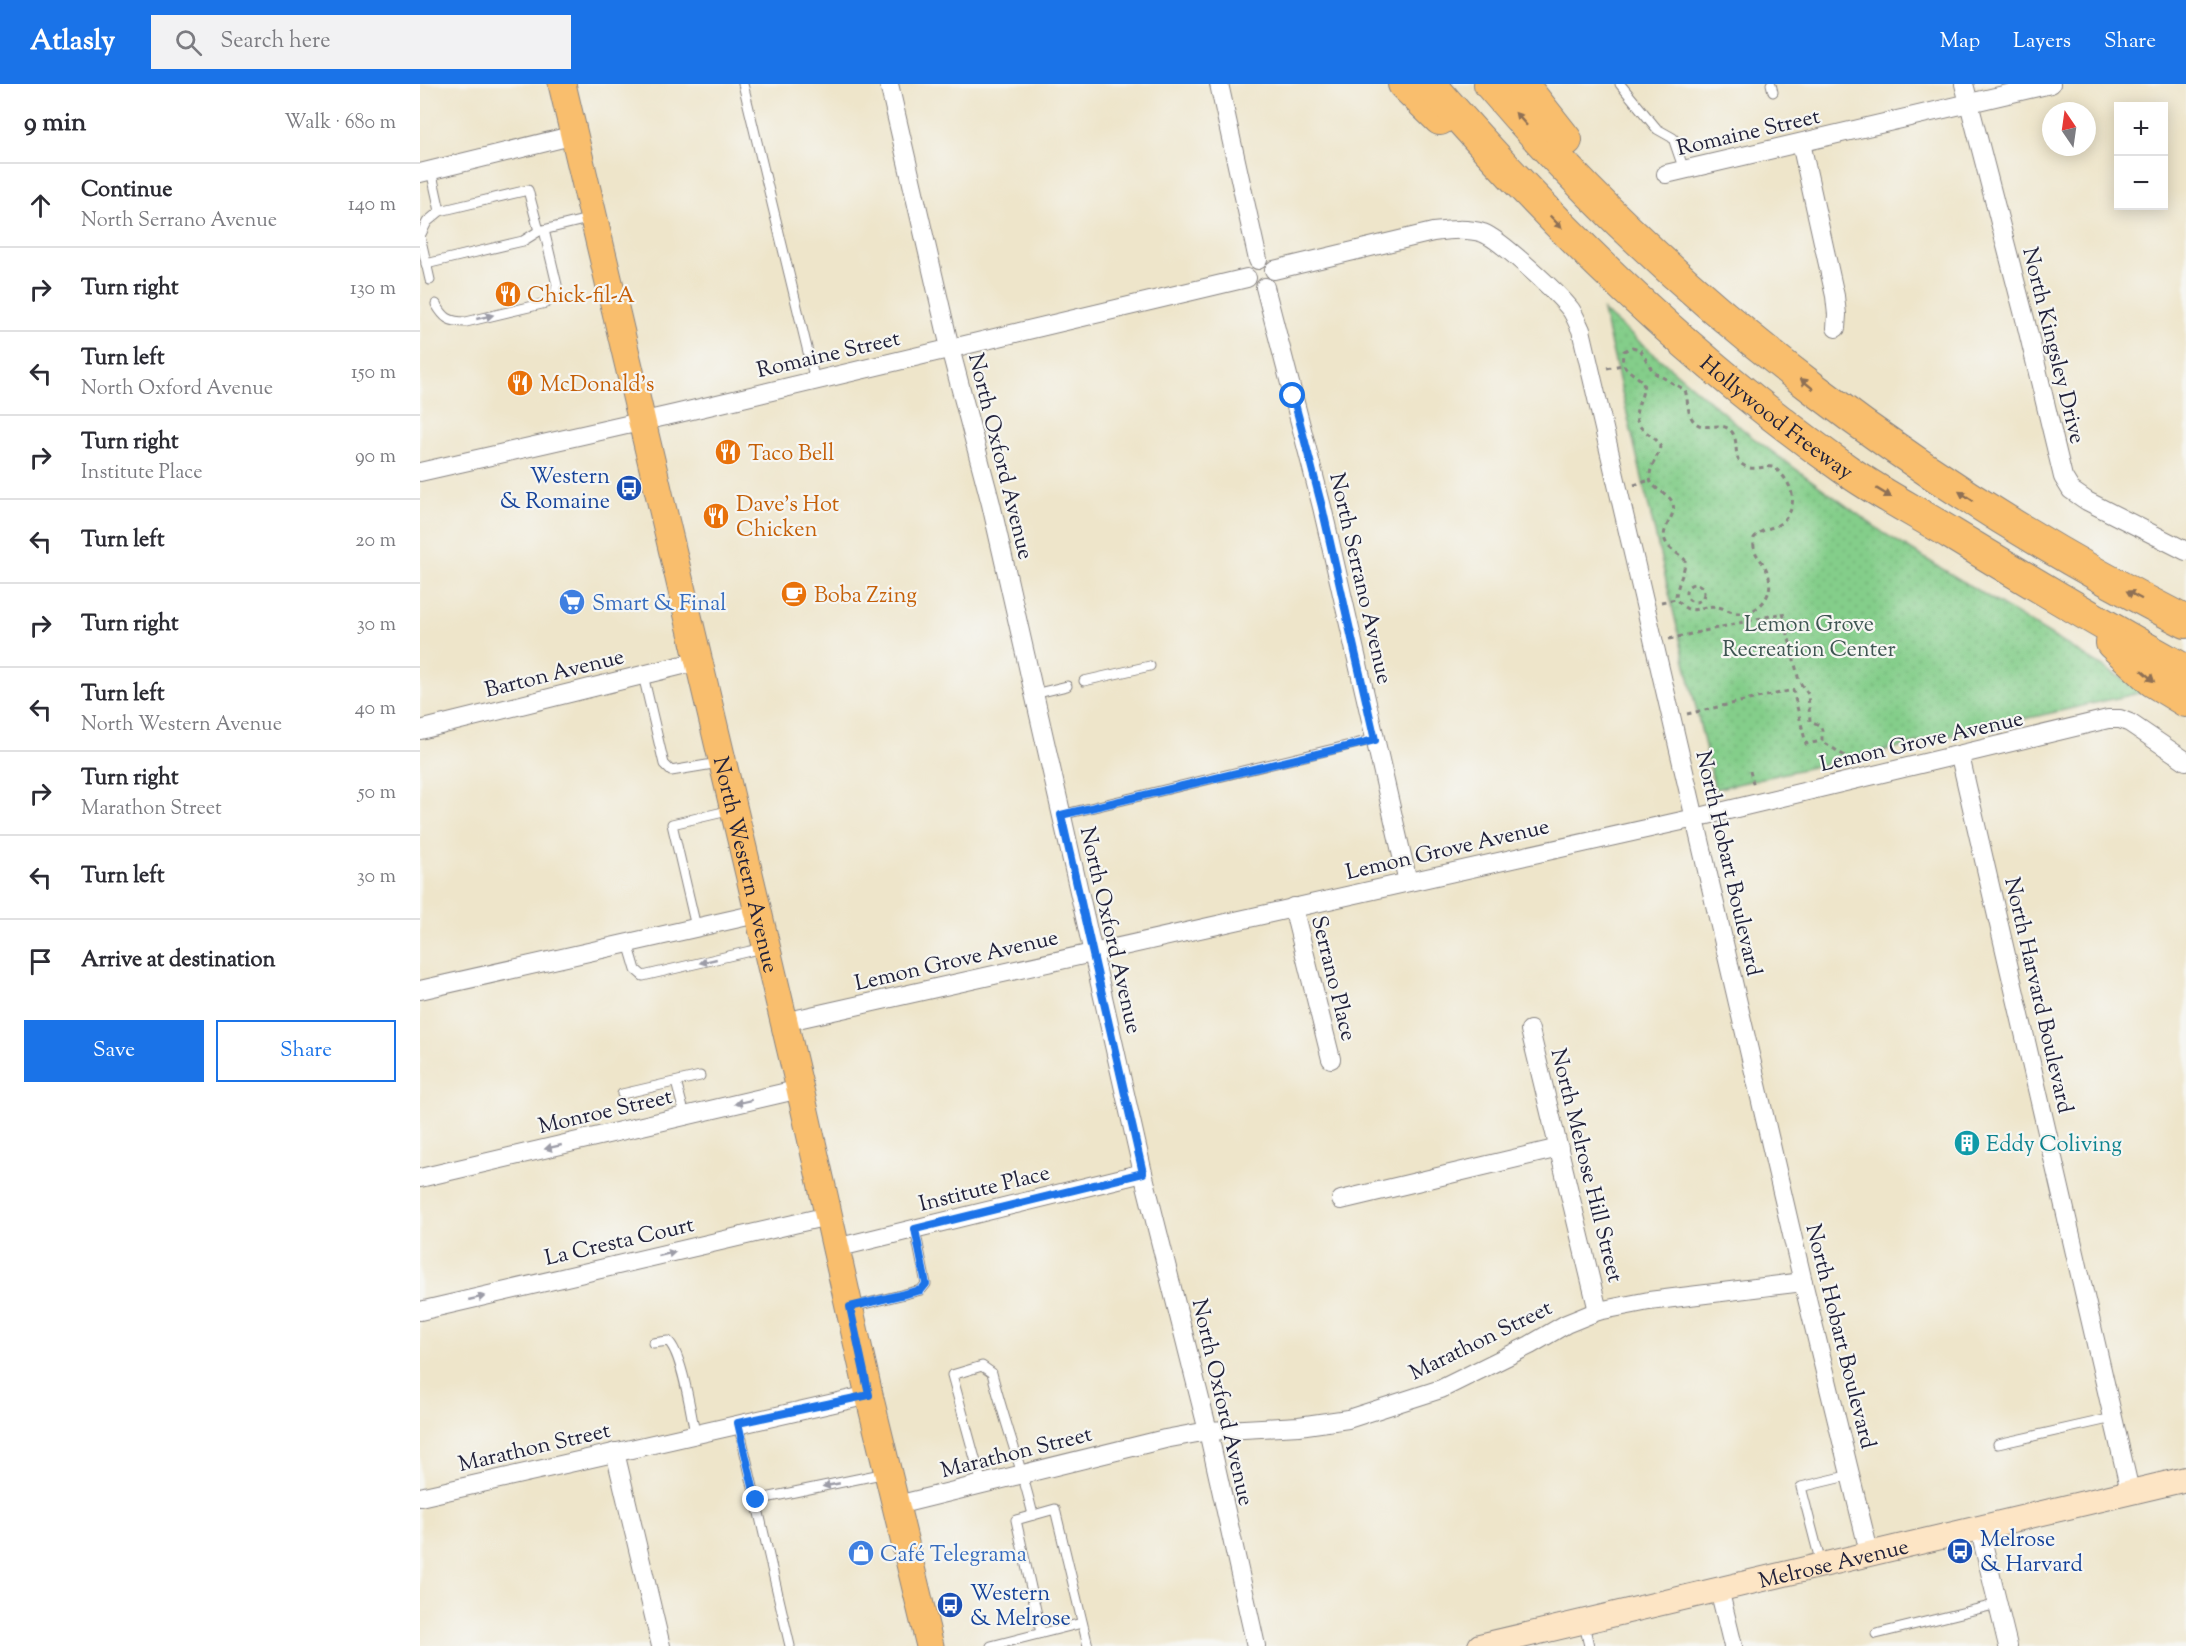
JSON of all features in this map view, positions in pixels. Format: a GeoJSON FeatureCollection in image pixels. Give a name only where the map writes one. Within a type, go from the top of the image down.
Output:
{"type":"FeatureCollection","features":[{"type":"Feature","properties":{"kind":"highway"},"geometry":{"type":"LineString","coordinates":[[1404,84],[1459,136],[1515,180]]}},
{"type":"Feature","properties":{"kind":"highway","name":"Hollywood Freeway"},"geometry":{"type":"LineString","coordinates":[[1430,84],[1515,180],[1622,285],[1721,373],[1781,421],[1850,472],[2074,608],[2186,671]]}},
{"type":"Feature","properties":{"kind":"highway","name":"Hollywood Freeway"},"geometry":{"type":"LineString","coordinates":[[1490,84],[1547,147],[1651,250],[1710,304],[1818,393],[1936,477],[2055,551],[2186,622]]}},
{"type":"Feature","properties":{"kind":"highway"},"geometry":{"type":"LineString","coordinates":[[1522,84],[1651,250]]}},
{"type":"Feature","properties":{"kind":"highway"},"geometry":{"type":"LineString","coordinates":[[2074,608],[2153,681],[2186,701]]}},
{"type":"Feature","properties":{"kind":"main road","name":"North Western Avenue"},"geometry":{"type":"LineString","coordinates":[[562,84],[800,1089],[869,1395],[930,1646]]}},
{"type":"Feature","properties":{"kind":"main road","name":"Melrose Avenue"},"geometry":{"type":"LineString","coordinates":[[1480,1646],[1869,1552],[2186,1479]]}},
{"type":"Feature","properties":{"kind":"street","name":"North Oxford Avenue"},"geometry":{"type":"LineString","coordinates":[[888,84],[950,348],[991,504],[1143,1173],[1208,1431],[1256,1646]]}},
{"type":"Feature","properties":{"kind":"street"},"geometry":{"type":"LineString","coordinates":[[1219,84],[1258,260]]}},
{"type":"Feature","properties":{"kind":"street","name":"North Kingsley Drive"},"geometry":{"type":"LineString","coordinates":[[1965,84],[2063,477],[2071,490],[2087,501],[2186,551]]}},
{"type":"Feature","properties":{"kind":"street","name":"Romaine Street"},"geometry":{"type":"LineString","coordinates":[[1675,172],[2051,84]]}},
{"type":"Feature","properties":{"kind":"street"},"geometry":{"type":"LineString","coordinates":[[425,172],[575,135]]}},
{"type":"Feature","properties":{"kind":"street"},"geometry":{"type":"LineString","coordinates":[[1801,144],[1835,296],[1836,328]]}},
{"type":"Feature","properties":{"kind":"street","name":"North Hobart Boulevard"},"geometry":{"type":"LineString","coordinates":[[1274,270],[1433,232],[1473,231],[1486,234],[1498,241],[1560,297],[1572,312],[1581,330],[1803,1282],[1869,1552]]}},
{"type":"Feature","properties":{"kind":"street"},"geometry":{"type":"LineString","coordinates":[[1258,260],[1268,262],[1274,270],[1274,279],[1265,287],[1252,285],[1247,278],[1250,265],[1258,260]]}},
{"type":"Feature","properties":{"kind":"street","name":"Romaine Street"},"geometry":{"type":"LineString","coordinates":[[420,472],[1247,278]]}},
{"type":"Feature","properties":{"kind":"street","name":"North Serrano Avenue"},"geometry":{"type":"LineString","coordinates":[[1265,287],[1322,507],[1408,882]]}},
{"type":"Feature","properties":{"kind":"street","name":"Barton Avenue"},"geometry":{"type":"LineString","coordinates":[[420,730],[699,661]]}},
{"type":"Feature","properties":{"kind":"street","name":"Lemon Grove Avenue"},"geometry":{"type":"LineString","coordinates":[[784,1022],[1695,818],[2108,719],[2120,719],[2186,761]]}},
{"type":"Feature","properties":{"kind":"street","name":"North Harvard Boulevard"},"geometry":{"type":"LineString","coordinates":[[1960,756],[2130,1491]]}},
{"type":"Feature","properties":{"kind":"street","name":"Serrano Place"},"geometry":{"type":"LineString","coordinates":[[1293,907],[1331,1059]]}},
{"type":"Feature","properties":{"kind":"street"},"geometry":{"type":"LineString","coordinates":[[420,990],[758,914]]}},
{"type":"Feature","properties":{"kind":"street","name":"North Melrose Hill Street"},"geometry":{"type":"LineString","coordinates":[[1530,1030],[1598,1311]]}},
{"type":"Feature","properties":{"kind":"street","name":"Monroe Street"},"geometry":{"type":"LineString","coordinates":[[420,1178],[800,1089]]}},
{"type":"Feature","properties":{"kind":"street"},"geometry":{"type":"LineString","coordinates":[[1341,1200],[1558,1148]]}},
{"type":"Feature","properties":{"kind":"street","name":"Institute Place"},"geometry":{"type":"LineString","coordinates":[[836,1248],[1143,1173]]}},
{"type":"Feature","properties":{"kind":"street","name":"La Cresta Court"},"geometry":{"type":"LineString","coordinates":[[420,1311],[828,1216]]}},
{"type":"Feature","properties":{"kind":"street","name":"Marathon Street"},"geometry":{"type":"LineString","coordinates":[[897,1505],[1165,1439],[1208,1431],[1299,1426],[1348,1419],[1441,1389],[1530,1345],[1566,1324],[1598,1311],[1649,1301],[1803,1282]]}},
{"type":"Feature","properties":{"kind":"street","name":"Marathon Street"},"geometry":{"type":"LineString","coordinates":[[420,1497],[869,1395]]}},
{"type":"Feature","properties":{"kind":"street"},"geometry":{"type":"LineString","coordinates":[[615,1452],[661,1646]]}},
{"type":"Feature","properties":{"kind":"street"},"geometry":{"type":"LineString","coordinates":[[1979,1527],[2007,1646]]}},
{"type":"Feature","properties":{"kind":"street"},"geometry":{"type":"LineString","coordinates":[[1719,1588],[1733,1646]]}},
{"type":"Feature","properties":{"kind":"lane"},"geometry":{"type":"LineString","coordinates":[[743,84],[814,381]]}},
{"type":"Feature","properties":{"kind":"lane"},"geometry":{"type":"LineString","coordinates":[[1620,84],[1657,129],[1673,138],[1675,172]]}},
{"type":"Feature","properties":{"kind":"lane"},"geometry":{"type":"LineString","coordinates":[[425,172],[440,211]]}},
{"type":"Feature","properties":{"kind":"lane"},"geometry":{"type":"LineString","coordinates":[[430,280],[420,236],[427,222],[440,211],[528,190],[557,285],[555,295],[546,303],[466,322],[453,322],[443,316],[436,304]]}},
{"type":"Feature","properties":{"kind":"lane"},"geometry":{"type":"LineString","coordinates":[[426,264],[523,241],[541,231],[595,218]]}},
{"type":"Feature","properties":{"kind":"lane"},"geometry":{"type":"LineString","coordinates":[[1084,681],[1150,666]]}},
{"type":"Feature","properties":{"kind":"lane"},"geometry":{"type":"LineString","coordinates":[[643,675],[664,764],[671,771],[723,763]]}},
{"type":"Feature","properties":{"kind":"lane"},"geometry":{"type":"LineString","coordinates":[[1034,694],[1066,686]]}},
{"type":"Feature","properties":{"kind":"lane"},"geometry":{"type":"LineString","coordinates":[[1061,815],[1375,740]]}},
{"type":"Feature","properties":{"kind":"lane"},"geometry":{"type":"LineString","coordinates":[[696,927],[672,824],[733,810]]}},
{"type":"Feature","properties":{"kind":"lane"},"geometry":{"type":"LineString","coordinates":[[628,943],[636,970],[643,976],[765,948]]}},
{"type":"Feature","properties":{"kind":"lane"},"geometry":{"type":"LineString","coordinates":[[622,1094],[700,1076]]}},
{"type":"Feature","properties":{"kind":"lane"},"geometry":{"type":"LineString","coordinates":[[676,1082],[685,1116]]}},
{"type":"Feature","properties":{"kind":"lane"},"geometry":{"type":"LineString","coordinates":[[850,1307],[921,1290],[926,1284],[915,1229]]}},
{"type":"Feature","properties":{"kind":"lane"},"geometry":{"type":"LineString","coordinates":[[653,1343],[668,1341],[673,1345],[695,1433]]}},
{"type":"Feature","properties":{"kind":"lane"},"geometry":{"type":"LineString","coordinates":[[982,1484],[952,1376],[982,1366],[992,1373],[1033,1515]]}},
{"type":"Feature","properties":{"kind":"lane"},"geometry":{"type":"LineString","coordinates":[[1998,1444],[2113,1419]]}},
{"type":"Feature","properties":{"kind":"lane"},"geometry":{"type":"LineString","coordinates":[[738,1423],[790,1646]]}},
{"type":"Feature","properties":{"kind":"lane"},"geometry":{"type":"LineString","coordinates":[[756,1500],[888,1472]]}},
{"type":"Feature","properties":{"kind":"lane"},"geometry":{"type":"LineString","coordinates":[[1821,1564],[1801,1487],[1851,1475]]}},
{"type":"Feature","properties":{"kind":"lane"},"geometry":{"type":"LineString","coordinates":[[1041,1633],[1016,1520],[1055,1509],[1088,1646]]}},
{"type":"Feature","properties":{"kind":"lane"},"geometry":{"type":"LineString","coordinates":[[1876,1634],[1998,1604]]}},
{"type":"Feature","properties":{"kind":"lane"},"geometry":{"type":"LineString","coordinates":[[1583,1621],[1589,1646]]}},
{"type":"Feature","properties":{"kind":"lane"},"geometry":{"type":"LineString","coordinates":[[991,1646],[1082,1623]]}},
{"type":"Feature","properties":{"kind":"path"},"geometry":{"type":"LineString","coordinates":[[1632,347],[1640,349],[1653,372],[1685,390],[1689,415],[1694,422],[1707,428],[1724,426],[1732,432],[1735,438],[1739,461],[1750,468],[1773,467],[1787,479],[1792,492],[1792,505],[1784,521],[1766,528],[1754,538],[1753,548],[1756,556],[1767,569],[1770,578],[1767,598],[1761,605],[1742,613],[1712,606],[1697,610],[1686,609],[1677,598],[1676,593],[1683,575],[1685,560],[1667,546],[1664,534],[1673,512],[1673,504],[1666,494],[1654,486],[1650,480],[1650,473],[1657,459],[1660,445],[1656,438],[1640,427],[1636,419],[1636,410],[1644,396],[1643,382],[1625,370],[1622,364],[1624,351],[1632,347]]}},
{"type":"Feature","properties":{"kind":"path"},"geometry":{"type":"LineString","coordinates":[[1690,585],[1699,586],[1704,594],[1702,599],[1690,601],[1686,596],[1687,589],[1690,585]]}},
{"type":"Feature","properties":{"kind":"path"},"geometry":{"type":"LineString","coordinates":[[1686,609],[1690,601]]}},
{"type":"Feature","properties":{"kind":"path"},"geometry":{"type":"LineString","coordinates":[[1654,643],[1783,613],[1799,681],[1808,694],[1810,721],[1820,725],[1822,741]]}},
{"type":"Feature","properties":{"kind":"path"},"geometry":{"type":"LineString","coordinates":[[1670,716],[1793,690],[1806,744],[1822,741],[1851,760],[1856,780]]}},
{"type":"Feature","properties":{"kind":"green space","name":"Lemon Grove Recreation Center"},"geometry":{"type":"Polygon","coordinates":[[[1603,311],[1752,437],[1885,534],[2144,692],[1715,789],[1603,311]]]}},
{"type":"Feature","properties":{"kind":"place","name":"Chick-fil-A"},"geometry":{"type":"Point","coordinates":[508,294]}},
{"type":"Feature","properties":{"kind":"place","name":"McDonald's"},"geometry":{"type":"Point","coordinates":[520,383]}},
{"type":"Feature","properties":{"kind":"place","name":"Taco Bell"},"geometry":{"type":"Point","coordinates":[728,452]}},
{"type":"Feature","properties":{"kind":"place","name":"Western & Romaine"},"geometry":{"type":"Point","coordinates":[629,488]}},
{"type":"Feature","properties":{"kind":"place","name":"Dave's Hot Chicken"},"geometry":{"type":"Point","coordinates":[716,516]}},
{"type":"Feature","properties":{"kind":"place","name":"Boba Zzing"},"geometry":{"type":"Point","coordinates":[794,594]}},
{"type":"Feature","properties":{"kind":"place","name":"Smart & Final"},"geometry":{"type":"Point","coordinates":[572,602]}},
{"type":"Feature","properties":{"kind":"place","name":"Eddy Coliving"},"geometry":{"type":"Point","coordinates":[1967,1143]}},
{"type":"Feature","properties":{"kind":"place","name":"Melrose & Harvard"},"geometry":{"type":"Point","coordinates":[1960,1551]}},
{"type":"Feature","properties":{"kind":"place","name":"Café Telegrama"},"geometry":{"type":"Point","coordinates":[861,1553]}},
{"type":"Feature","properties":{"kind":"place","name":"Western & Melrose"},"geometry":{"type":"Point","coordinates":[950,1605]}},
{"type":"Feature","properties":{"kind":"route"},"geometry":{"type":"LineString","coordinates":[[756,1500],[738,1423],[869,1395],[850,1307],[921,1290],[926,1284],[915,1229],[1143,1173],[1061,815],[1375,740],[1322,507],[1293,396]]}}]}
